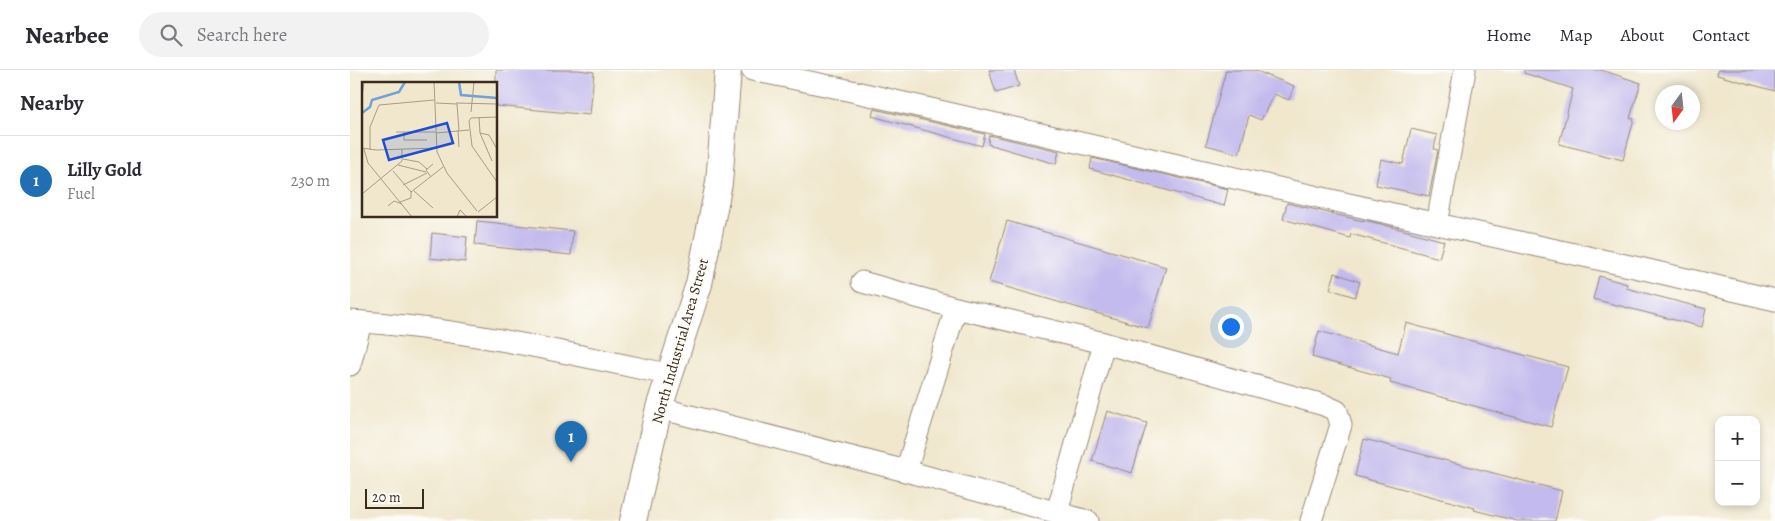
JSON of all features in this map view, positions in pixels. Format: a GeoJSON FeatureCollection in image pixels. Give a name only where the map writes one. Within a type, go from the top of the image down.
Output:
{"type":"FeatureCollection","features":[{"type":"Feature","properties":{"kind":"main road","name":"North Industrial Area Street"},"geometry":{"type":"LineString","coordinates":[[633,521],[659,408],[699,284],[719,183],[728,70]]}},
{"type":"Feature","properties":{"kind":"street"},"geometry":{"type":"LineString","coordinates":[[752,70],[1775,300]]}},
{"type":"Feature","properties":{"kind":"street"},"geometry":{"type":"LineString","coordinates":[[1437,224],[1465,70]]}},
{"type":"Feature","properties":{"kind":"street"},"geometry":{"type":"LineString","coordinates":[[862,282],[956,308],[1104,343],[1324,405],[1337,411],[1341,424],[1311,521]]}},
{"type":"Feature","properties":{"kind":"street"},"geometry":{"type":"LineString","coordinates":[[906,471],[956,308]]}},
{"type":"Feature","properties":{"kind":"street"},"geometry":{"type":"LineString","coordinates":[[350,365],[355,321],[450,331],[521,343],[671,374]]}},
{"type":"Feature","properties":{"kind":"street"},"geometry":{"type":"LineString","coordinates":[[1057,512],[1104,343]]}},
{"type":"Feature","properties":{"kind":"street"},"geometry":{"type":"LineString","coordinates":[[659,408],[906,471],[1088,521]]}},
{"type":"Feature","properties":{"kind":"building"},"geometry":{"type":"Polygon","coordinates":[[[496,70],[578,70],[594,72],[590,115],[498,106],[498,82],[496,82],[496,70]]]}},
{"type":"Feature","properties":{"kind":"building"},"geometry":{"type":"Polygon","coordinates":[[[989,70],[1014,70],[1019,86],[996,93],[989,70]]]}},
{"type":"Feature","properties":{"kind":"building"},"geometry":{"type":"Polygon","coordinates":[[[1226,70],[1254,70],[1294,86],[1289,100],[1274,94],[1261,120],[1249,115],[1239,154],[1206,145],[1226,70]]]}},
{"type":"Feature","properties":{"kind":"building"},"geometry":{"type":"Polygon","coordinates":[[[1524,70],[1601,70],[1641,83],[1630,118],[1634,119],[1623,160],[1559,144],[1573,89],[1524,73],[1524,70]]]}},
{"type":"Feature","properties":{"kind":"building"},"geometry":{"type":"Polygon","coordinates":[[[1718,70],[1775,70],[1775,91],[1717,75],[1718,70]]]}},
{"type":"Feature","properties":{"kind":"building"},"geometry":{"type":"Polygon","coordinates":[[[874,109],[985,134],[982,146],[872,116],[874,109]]]}},
{"type":"Feature","properties":{"kind":"building"},"geometry":{"type":"Polygon","coordinates":[[[1411,129],[1437,135],[1434,149],[1438,150],[1429,196],[1376,185],[1381,159],[1403,164],[1411,129]]]}},
{"type":"Feature","properties":{"kind":"building"},"geometry":{"type":"Polygon","coordinates":[[[989,135],[1059,151],[1056,164],[988,144],[989,135]]]}},
{"type":"Feature","properties":{"kind":"building"},"geometry":{"type":"Polygon","coordinates":[[[1092,158],[1228,189],[1224,206],[1090,169],[1092,158]]]}},
{"type":"Feature","properties":{"kind":"building"},"geometry":{"type":"Polygon","coordinates":[[[1287,203],[1381,224],[1444,241],[1439,258],[1351,234],[1350,238],[1283,219],[1287,203]]]}},
{"type":"Feature","properties":{"kind":"building"},"geometry":{"type":"Polygon","coordinates":[[[477,221],[573,231],[571,255],[475,245],[477,221]]]}},
{"type":"Feature","properties":{"kind":"building"},"geometry":{"type":"Polygon","coordinates":[[[1007,221],[1166,267],[1148,328],[989,282],[1007,221]]]}},
{"type":"Feature","properties":{"kind":"building"},"geometry":{"type":"Polygon","coordinates":[[[432,233],[467,237],[465,262],[430,258],[432,233]]]}},
{"type":"Feature","properties":{"kind":"building"},"geometry":{"type":"Polygon","coordinates":[[[1335,273],[1360,282],[1355,297],[1330,289],[1335,273]]]}},
{"type":"Feature","properties":{"kind":"building"},"geometry":{"type":"Polygon","coordinates":[[[1599,276],[1627,284],[1626,288],[1706,309],[1702,327],[1593,299],[1599,276]]]}},
{"type":"Feature","properties":{"kind":"building"},"geometry":{"type":"Polygon","coordinates":[[[1406,323],[1568,367],[1551,427],[1390,383],[1391,379],[1312,357],[1319,331],[1398,353],[1406,323]]]}},
{"type":"Feature","properties":{"kind":"building"},"geometry":{"type":"Polygon","coordinates":[[[1107,411],[1147,423],[1132,473],[1092,461],[1107,411]]]}},
{"type":"Feature","properties":{"kind":"building"},"geometry":{"type":"Polygon","coordinates":[[[1364,439],[1562,491],[1555,521],[1517,521],[1355,476],[1364,439]]]}},
{"type":"Feature","properties":{"kind":"place","name":"Lilly Gold"},"geometry":{"type":"Point","coordinates":[571,462]}}]}
